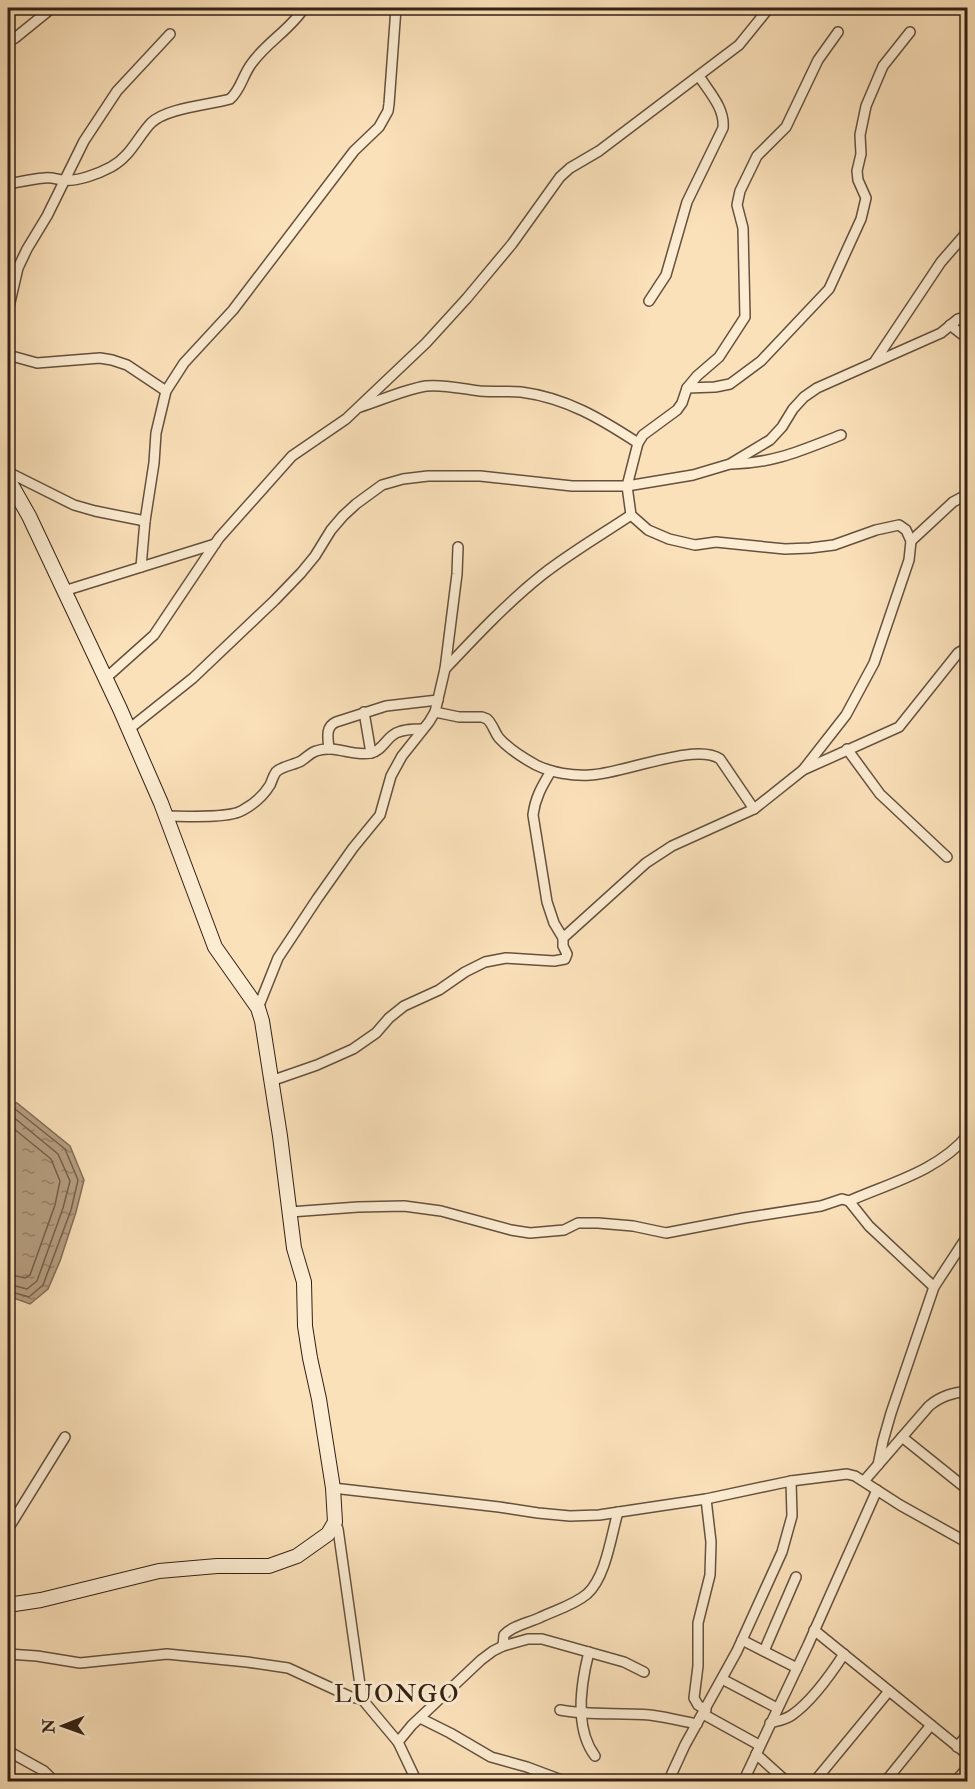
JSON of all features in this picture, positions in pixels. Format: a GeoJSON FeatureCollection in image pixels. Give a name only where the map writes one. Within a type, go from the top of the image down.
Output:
{"type":"FeatureCollection","features":[{"type":"Feature","properties":{"kind":"street"},"geometry":{"type":"LineString","coordinates":[[8,42],[52,8]]}},
{"type":"Feature","properties":{"kind":"street"},"geometry":{"type":"LineString","coordinates":[[8,184],[44,178],[64,180],[109,168],[119,162],[151,124],[164,115],[230,99],[235,95],[254,60],[299,16],[304,8]]}},
{"type":"Feature","properties":{"kind":"street"},"geometry":{"type":"LineString","coordinates":[[141,567],[156,433],[166,391],[184,363],[233,310],[354,151],[379,127],[389,104],[396,8]]}},
{"type":"Feature","properties":{"kind":"street"},"geometry":{"type":"LineString","coordinates":[[106,678],[154,635],[215,544],[267,482],[292,456],[346,419],[358,408],[426,343],[467,298],[512,244],[560,177],[570,168],[600,151],[739,45],[768,8]]}},
{"type":"Feature","properties":{"kind":"street"},"geometry":{"type":"LineString","coordinates":[[803,770],[846,715],[874,663],[909,560],[910,541],[906,530],[899,525],[876,530],[834,545],[810,548],[784,549],[716,542],[695,545],[669,539],[648,530],[631,515],[627,486],[638,443],[644,435],[677,410],[687,388],[719,357],[745,317],[743,228],[737,205],[740,191],[757,156],[786,127],[818,60],[838,32]]}},
{"type":"Feature","properties":{"kind":"street"},"geometry":{"type":"LineString","coordinates":[[687,388],[730,384],[761,361],[829,289],[861,219],[866,198],[858,180],[857,171],[861,154],[860,135],[866,106],[883,66],[910,32]]}},
{"type":"Feature","properties":{"kind":"street"},"geometry":{"type":"LineString","coordinates":[[8,311],[18,268],[84,141],[117,91],[170,34]]}},
{"type":"Feature","properties":{"kind":"street"},"geometry":{"type":"LineString","coordinates":[[649,301],[666,275],[687,202],[723,128],[718,104],[699,76]]}},
{"type":"Feature","properties":{"kind":"street"},"geometry":{"type":"LineString","coordinates":[[874,363],[941,262],[968,231]]}},
{"type":"Feature","properties":{"kind":"street"},"geometry":{"type":"LineString","coordinates":[[730,464],[770,440],[804,397],[817,388],[941,333],[950,325],[968,316]]}},
{"type":"Feature","properties":{"kind":"street"},"geometry":{"type":"LineString","coordinates":[[950,325],[968,339]]}},
{"type":"Feature","properties":{"kind":"street"},"geometry":{"type":"LineString","coordinates":[[8,355],[37,363],[100,358],[112,360],[127,365],[166,391]]}},
{"type":"Feature","properties":{"kind":"street"},"geometry":{"type":"LineString","coordinates":[[358,408],[405,391],[429,386],[522,392],[548,397],[584,411],[638,443]]}},
{"type":"Feature","properties":{"kind":"street"},"geometry":{"type":"LineString","coordinates":[[129,729],[193,678],[274,600],[315,556],[337,523],[356,504],[382,486],[404,478],[480,476],[572,486],[627,486],[693,475],[730,464],[782,458],[841,435]]}},
{"type":"Feature","properties":{"kind":"street"},"geometry":{"type":"LineString","coordinates":[[8,472],[74,505],[145,521]]}},
{"type":"Feature","properties":{"kind":"street"},"geometry":{"type":"LineString","coordinates":[[8,479],[28,516],[129,729],[215,947],[258,1008],[265,1039],[294,1248],[304,1282],[305,1326],[333,1488],[335,1522],[345,1569],[362,1699],[398,1742],[417,1782]]}},
{"type":"Feature","properties":{"kind":"street"},"geometry":{"type":"LineString","coordinates":[[910,541],[953,502],[968,494]]}},
{"type":"Feature","properties":{"kind":"street"},"geometry":{"type":"LineString","coordinates":[[445,669],[515,598],[544,574],[631,515]]}},
{"type":"Feature","properties":{"kind":"street"},"geometry":{"type":"LineString","coordinates":[[64,591],[215,544]]}},
{"type":"Feature","properties":{"kind":"street"},"geometry":{"type":"LineString","coordinates":[[258,1008],[278,958],[353,848],[380,815],[391,776],[402,756],[435,712],[445,669],[457,574],[458,547]]}},
{"type":"Feature","properties":{"kind":"street"},"geometry":{"type":"LineString","coordinates":[[563,938],[646,863],[672,846],[754,809],[803,770],[899,727],[957,653],[968,647]]}},
{"type":"Feature","properties":{"kind":"street"},"geometry":{"type":"LineString","coordinates":[[329,749],[328,729],[331,724],[364,712],[407,703],[438,700]]}},
{"type":"Feature","properties":{"kind":"street"},"geometry":{"type":"LineString","coordinates":[[364,712],[371,753]]}},
{"type":"Feature","properties":{"kind":"street"},"geometry":{"type":"LineString","coordinates":[[435,712],[487,719],[498,736],[520,756],[551,771],[591,775],[633,768],[678,756],[705,753],[716,756],[754,809]]}},
{"type":"Feature","properties":{"kind":"street"},"geometry":{"type":"LineString","coordinates":[[165,816],[215,815],[242,811],[265,793],[278,770],[303,760],[319,750],[371,753],[378,750],[396,733],[407,729],[423,729]]}},
{"type":"Feature","properties":{"kind":"street"},"geometry":{"type":"LineString","coordinates":[[847,749],[880,794],[947,857]]}},
{"type":"Feature","properties":{"kind":"street"},"geometry":{"type":"LineString","coordinates":[[271,1080],[317,1065],[353,1049],[376,1033],[404,1006],[439,990],[465,972],[485,962],[506,958],[554,962],[565,959],[567,954],[563,946],[563,938],[554,923],[547,902],[533,815],[540,789],[551,771]]}},
{"type":"Feature","properties":{"kind":"street"},"geometry":{"type":"LineString","coordinates":[[849,1201],[934,1165],[968,1135]]}},
{"type":"Feature","properties":{"kind":"street"},"geometry":{"type":"LineString","coordinates":[[290,1212],[404,1206],[441,1211],[530,1233],[564,1230],[578,1223],[633,1226],[666,1233],[821,1206],[842,1199],[849,1201],[869,1226],[934,1287]]}},
{"type":"Feature","properties":{"kind":"street"},"geometry":{"type":"LineString","coordinates":[[878,1465],[891,1413],[934,1287],[968,1235]]}},
{"type":"Feature","properties":{"kind":"street"},"geometry":{"type":"LineString","coordinates":[[864,1481],[939,1397],[968,1391]]}},
{"type":"Feature","properties":{"kind":"street"},"geometry":{"type":"LineString","coordinates":[[8,1529],[11,1515],[64,1437]]}},
{"type":"Feature","properties":{"kind":"street"},"geometry":{"type":"LineString","coordinates":[[902,1437],[968,1490]]}},
{"type":"Feature","properties":{"kind":"street"},"geometry":{"type":"LineString","coordinates":[[333,1488],[570,1516],[599,1515],[706,1499],[791,1481],[847,1474],[864,1481],[968,1543]]}},
{"type":"Feature","properties":{"kind":"street"},"geometry":{"type":"LineString","coordinates":[[668,1782],[685,1745],[742,1640],[788,1535],[792,1516],[791,1481]]}},
{"type":"Feature","properties":{"kind":"street"},"geometry":{"type":"LineString","coordinates":[[743,1782],[877,1490]]}},
{"type":"Feature","properties":{"kind":"street"},"geometry":{"type":"LineString","coordinates":[[706,1499],[711,1542],[710,1575],[698,1623],[698,1666],[694,1698],[704,1712],[758,1750],[787,1782]]}},
{"type":"Feature","properties":{"kind":"street"},"geometry":{"type":"LineString","coordinates":[[503,1646],[504,1635],[513,1628],[529,1623],[575,1601],[586,1594],[596,1583],[604,1564],[618,1512]]}},
{"type":"Feature","properties":{"kind":"street"},"geometry":{"type":"LineString","coordinates":[[8,1605],[41,1600],[159,1571],[217,1566],[268,1566],[284,1562],[297,1556],[328,1534],[335,1522]]}},
{"type":"Feature","properties":{"kind":"street"},"geometry":{"type":"LineString","coordinates":[[764,1651],[796,1577]]}},
{"type":"Feature","properties":{"kind":"street"},"geometry":{"type":"LineString","coordinates":[[814,1630],[968,1755]]}},
{"type":"Feature","properties":{"kind":"street"},"geometry":{"type":"LineString","coordinates":[[398,1742],[481,1660],[503,1646],[528,1639],[542,1639],[624,1662],[645,1672]]}},
{"type":"Feature","properties":{"kind":"street"},"geometry":{"type":"LineString","coordinates":[[742,1640],[797,1668]]}},
{"type":"Feature","properties":{"kind":"street"},"geometry":{"type":"LineString","coordinates":[[589,1652],[584,1676],[582,1714],[585,1739],[595,1756]]}},
{"type":"Feature","properties":{"kind":"street"},"geometry":{"type":"LineString","coordinates":[[8,1654],[80,1663],[167,1654],[247,1662],[288,1668],[351,1697],[362,1699]]}},
{"type":"Feature","properties":{"kind":"street"},"geometry":{"type":"LineString","coordinates":[[770,1723],[784,1719],[798,1710],[829,1677],[844,1654]]}},
{"type":"Feature","properties":{"kind":"street"},"geometry":{"type":"LineString","coordinates":[[722,1679],[777,1708]]}},
{"type":"Feature","properties":{"kind":"street"},"geometry":{"type":"LineString","coordinates":[[814,1782],[889,1691]]}},
{"type":"Feature","properties":{"kind":"street"},"geometry":{"type":"LineString","coordinates":[[560,1710],[582,1714],[652,1716],[698,1724]]}},
{"type":"Feature","properties":{"kind":"street"},"geometry":{"type":"LineString","coordinates":[[420,1718],[490,1757],[527,1767],[567,1782]]}},
{"type":"Feature","properties":{"kind":"street"},"geometry":{"type":"LineString","coordinates":[[885,1782],[931,1725]]}},
{"type":"Feature","properties":{"kind":"street"},"geometry":{"type":"LineString","coordinates":[[957,1747],[968,1734]]}},
{"type":"Feature","properties":{"kind":"street"},"geometry":{"type":"LineString","coordinates":[[8,1751],[44,1771],[55,1782]]}},
{"type":"Feature","properties":{"kind":"street"},"geometry":{"type":"LineString","coordinates":[[955,1782],[968,1767]]}},
{"type":"Feature","properties":{"kind":"water"},"geometry":{"type":"Polygon","coordinates":[[[8,1102],[17,1103],[70,1146],[84,1180],[60,1261],[48,1289],[30,1304],[8,1296],[8,1102]]]}},
{"type":"Feature","properties":{"kind":"district","name":"LUONGO"},"geometry":{"type":"Point","coordinates":[397,1694]}}]}
